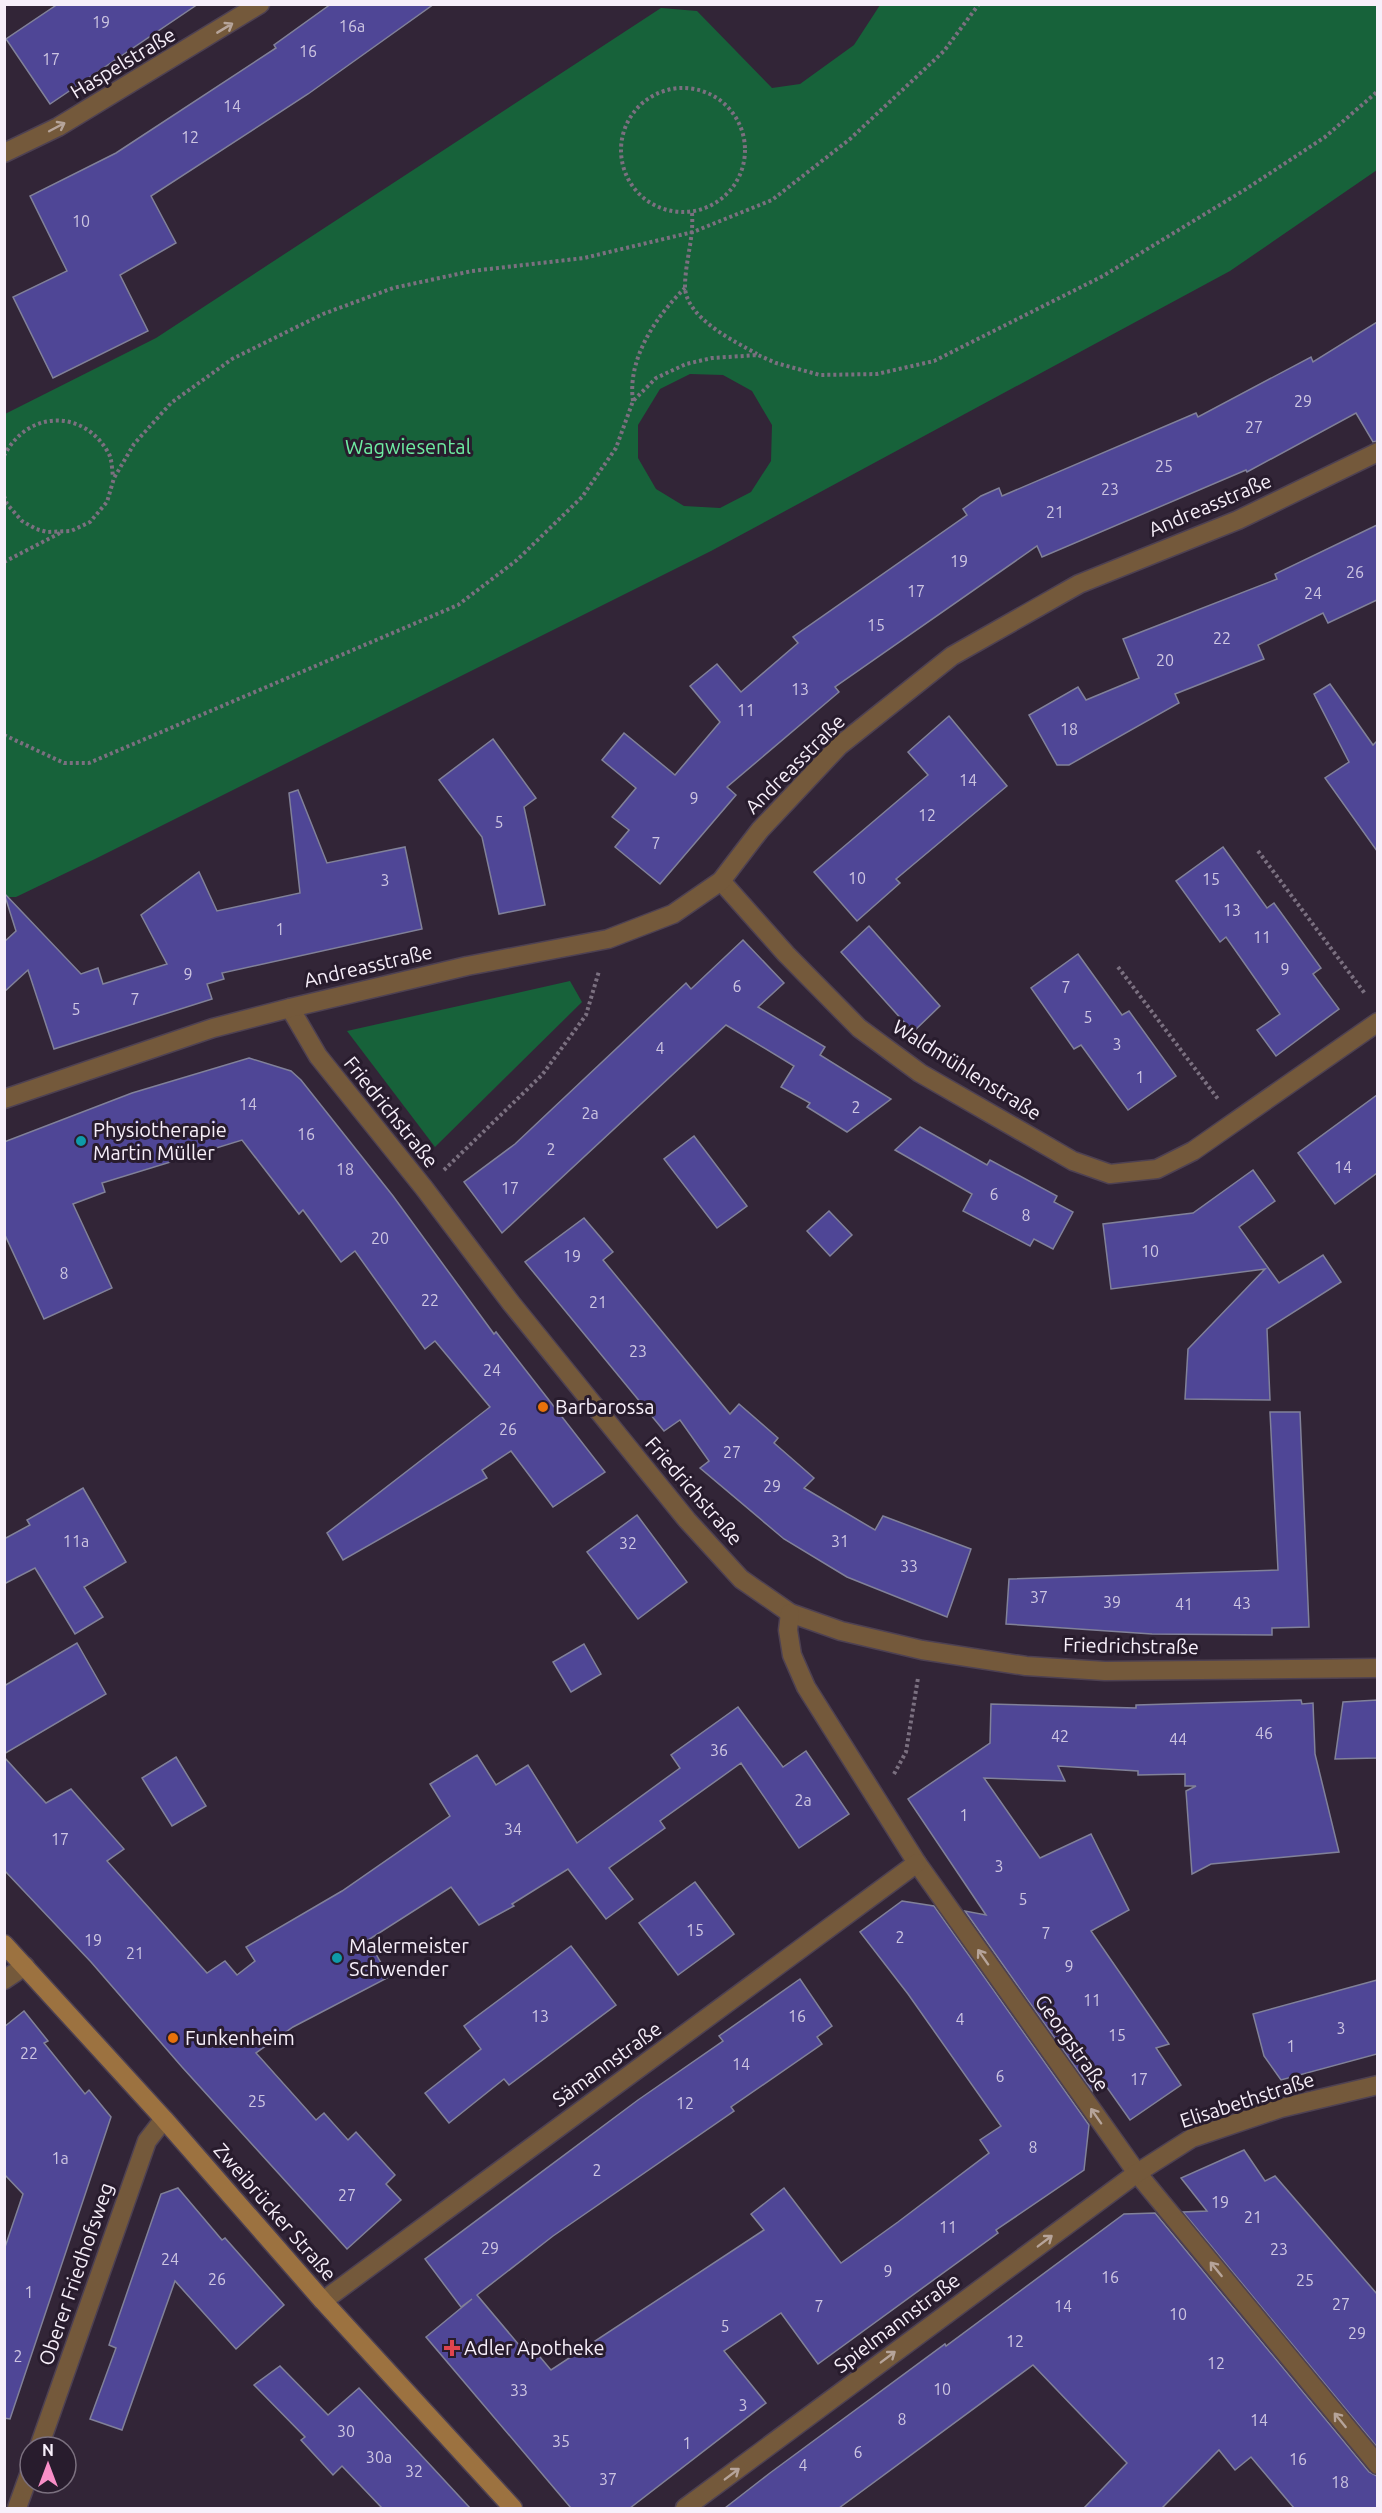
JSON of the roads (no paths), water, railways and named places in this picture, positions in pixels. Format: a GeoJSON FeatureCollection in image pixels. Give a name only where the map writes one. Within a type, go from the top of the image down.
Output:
{"type":"FeatureCollection","features":[{"type":"Feature","properties":{"kind":"street","name":"Haspelstraße"},"geometry":{"type":"LineString","coordinates":[[4,153],[58,128],[260,4]]}},
{"type":"Feature","properties":{"kind":"street","name":"Andreasstraße"},"geometry":{"type":"LineString","coordinates":[[290,1008],[467,966],[608,939],[673,914],[721,881],[760,830],[839,746],[952,656],[1079,584],[1238,520],[1377,452]]}},
{"type":"Feature","properties":{"kind":"street","name":"Waldmühlenstraße"},"geometry":{"type":"LineString","coordinates":[[721,881],[786,954],[859,1028],[921,1073],[1073,1161],[1110,1173],[1157,1169],[1193,1151],[1377,1022]]}},
{"type":"Feature","properties":{"kind":"street"},"geometry":{"type":"LineString","coordinates":[[4,1099],[213,1028],[290,1008]]}},
{"type":"Feature","properties":{"kind":"street","name":"Friedrichstraße"},"geometry":{"type":"LineString","coordinates":[[290,1008],[318,1056],[424,1188],[511,1303],[687,1520],[741,1579],[790,1613],[840,1631],[922,1650],[1026,1666],[1105,1671],[1377,1668]]}},
{"type":"Feature","properties":{"kind":"street","name":"Georgstraße"},"geometry":{"type":"LineString","coordinates":[[790,1613],[788,1630],[792,1654],[806,1687],[917,1863],[1137,2173],[1377,2465]]}},
{"type":"Feature","properties":{"kind":"street","name":"Sämannstraße"},"geometry":{"type":"LineString","coordinates":[[323,2301],[917,1863]]}},
{"type":"Feature","properties":{"kind":"street","name":"Zweibrücker Straße"},"geometry":{"type":"LineString","coordinates":[[4,1944],[164,2119],[323,2301],[513,2508]]}},
{"type":"Feature","properties":{"kind":"street"},"geometry":{"type":"LineString","coordinates":[[4,1980],[25,1966]]}},
{"type":"Feature","properties":{"kind":"street","name":"Elisabethstraße"},"geometry":{"type":"LineString","coordinates":[[1137,2173],[1192,2138],[1281,2108],[1377,2085]]}},
{"type":"Feature","properties":{"kind":"street","name":"Oberer Friedhofsweg"},"geometry":{"type":"LineString","coordinates":[[43,2435],[147,2141],[164,2119]]}},
{"type":"Feature","properties":{"kind":"street","name":"Spielmannstraße"},"geometry":{"type":"LineString","coordinates":[[685,2508],[1137,2173]]}},
{"type":"Feature","properties":{"kind":"place","name":"Physiotherapie Martin Müller"},"geometry":{"type":"Point","coordinates":[81,1141]}},
{"type":"Feature","properties":{"kind":"place","name":"Barbarossa"},"geometry":{"type":"Point","coordinates":[543,1407]}},
{"type":"Feature","properties":{"kind":"place","name":"Malermeister Schwender"},"geometry":{"type":"Point","coordinates":[337,1958]}},
{"type":"Feature","properties":{"kind":"place","name":"Funkenheim"},"geometry":{"type":"Point","coordinates":[173,2038]}},
{"type":"Feature","properties":{"kind":"place","name":"Adler Apotheke"},"geometry":{"type":"Point","coordinates":[452,2348]}},
{"type":"Feature","properties":{"kind":"park label","name":"Wagwiesental"},"geometry":{"type":"Point","coordinates":[408,447]}}]}
